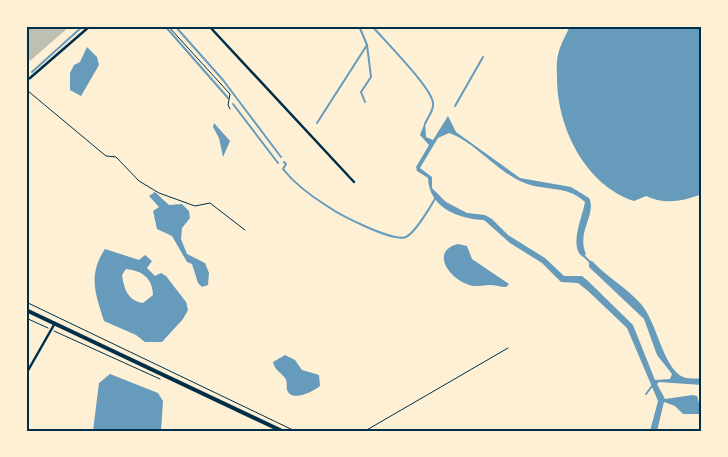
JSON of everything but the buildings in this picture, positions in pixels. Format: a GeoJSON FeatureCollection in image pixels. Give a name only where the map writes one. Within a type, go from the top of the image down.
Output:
{"type":"FeatureCollection","features":[{"type":"Feature","properties":{"kind":"main road"},"geometry":{"type":"LineString","coordinates":[[26,310],[280,430]]}},
{"type":"Feature","properties":{"kind":"street"},"geometry":{"type":"LineString","coordinates":[[26,79],[30,78],[90,26]]}},
{"type":"Feature","properties":{"kind":"street"},"geometry":{"type":"LineString","coordinates":[[210,26],[354,182]]}},
{"type":"Feature","properties":{"kind":"street"},"geometry":{"type":"LineString","coordinates":[[26,374],[55,324]]}},
{"type":"Feature","properties":{"kind":"lane"},"geometry":{"type":"LineString","coordinates":[[26,84],[28,91],[106,156],[116,157],[139,181],[159,193],[195,206],[210,204],[217,207],[245,230]]}},
{"type":"Feature","properties":{"kind":"lane"},"geometry":{"type":"LineString","coordinates":[[365,431],[508,348]]}},
{"type":"Feature","properties":{"kind":"path"},"geometry":{"type":"LineString","coordinates":[[168,26],[230,94],[228,106],[230,109]]}},
{"type":"Feature","properties":{"kind":"path"},"geometry":{"type":"LineString","coordinates":[[26,302],[295,431]]}},
{"type":"Feature","properties":{"kind":"path"},"geometry":{"type":"LineString","coordinates":[[26,318],[47,327]]}},
{"type":"Feature","properties":{"kind":"path"},"geometry":{"type":"LineString","coordinates":[[62,334],[163,380]]}},
{"type":"Feature","properties":{"kind":"water"},"geometry":{"type":"Polygon","coordinates":[[[570,26],[702,26],[702,194],[674,201],[653,199],[646,196],[634,201],[617,193],[601,182],[588,168],[568,134],[558,97],[557,58],[570,26]]]}},
{"type":"Feature","properties":{"kind":"water"},"geometry":{"type":"Polygon","coordinates":[[[87,47],[97,57],[99,65],[81,96],[70,90],[70,73],[74,65],[80,62],[87,47]]]}},
{"type":"Feature","properties":{"kind":"water"},"geometry":{"type":"Polygon","coordinates":[[[448,116],[456,132],[520,178],[571,187],[589,198],[591,204],[583,238],[586,254],[583,257],[577,246],[578,231],[585,202],[578,196],[562,190],[536,186],[520,181],[502,170],[467,142],[449,133],[438,138],[420,168],[432,177],[432,188],[446,202],[467,213],[485,215],[492,219],[508,235],[545,258],[564,276],[582,276],[633,325],[655,380],[670,379],[672,374],[657,355],[644,319],[589,267],[589,261],[592,261],[641,304],[652,322],[665,355],[676,372],[685,378],[702,379],[702,385],[659,382],[657,384],[665,399],[697,396],[702,414],[683,414],[675,406],[664,402],[657,431],[650,431],[658,401],[627,328],[578,283],[561,282],[542,263],[510,243],[484,220],[465,217],[447,210],[434,197],[428,178],[417,171],[416,167],[429,145],[420,135],[425,122],[426,137],[433,140],[448,116]]]}},
{"type":"Feature","properties":{"kind":"water"},"geometry":{"type":"Polygon","coordinates":[[[214,123],[230,141],[223,157],[219,138],[213,127],[214,123]]]}},
{"type":"Feature","properties":{"kind":"water"},"geometry":{"type":"Polygon","coordinates":[[[155,192],[169,205],[182,204],[189,211],[190,218],[182,228],[181,239],[187,254],[205,263],[209,273],[208,285],[202,287],[198,283],[192,264],[187,262],[172,236],[157,229],[153,211],[159,207],[149,196],[155,192]]]}},
{"type":"Feature","properties":{"kind":"water"},"geometry":{"type":"Polygon","coordinates":[[[458,244],[467,246],[472,259],[509,284],[506,287],[490,285],[473,286],[460,281],[449,271],[444,258],[445,252],[450,247],[458,244]]]}},
{"type":"Feature","properties":{"kind":"water"},"geometry":{"type":"Polygon","coordinates":[[[105,249],[139,260],[145,255],[152,261],[147,268],[155,276],[161,273],[166,276],[186,302],[188,310],[183,319],[162,342],[145,342],[136,335],[104,321],[95,284],[96,267],[105,249]],[[126,269],[122,275],[128,294],[134,300],[143,303],[153,295],[151,284],[146,276],[126,269]]]}},
{"type":"Feature","properties":{"kind":"water"},"geometry":{"type":"Polygon","coordinates":[[[285,355],[295,360],[302,370],[319,375],[320,386],[303,395],[293,396],[290,394],[287,390],[286,380],[273,362],[285,355]]]}},
{"type":"Feature","properties":{"kind":"water"},"geometry":{"type":"Polygon","coordinates":[[[110,374],[158,393],[163,401],[161,431],[93,431],[99,383],[110,374]]]}},
{"type":"Feature","properties":{"kind":"waterway"},"geometry":{"type":"LineString","coordinates":[[32,72],[83,26]]}},
{"type":"Feature","properties":{"kind":"waterway"},"geometry":{"type":"LineString","coordinates":[[165,26],[228,98]]}},
{"type":"Feature","properties":{"kind":"waterway"},"geometry":{"type":"LineString","coordinates":[[175,26],[223,80],[281,157]]}},
{"type":"Feature","properties":{"kind":"waterway"},"geometry":{"type":"LineString","coordinates":[[317,123],[367,45],[359,26]]}},
{"type":"Feature","properties":{"kind":"waterway"},"geometry":{"type":"LineString","coordinates":[[372,26],[431,96],[433,109],[425,124]]}},
{"type":"Feature","properties":{"kind":"waterway"},"geometry":{"type":"LineString","coordinates":[[365,102],[361,92],[371,77],[367,45]]}},
{"type":"Feature","properties":{"kind":"waterway"},"geometry":{"type":"LineString","coordinates":[[455,106],[483,57]]}},
{"type":"Feature","properties":{"kind":"waterway"},"geometry":{"type":"LineString","coordinates":[[233,104],[278,163]]}},
{"type":"Feature","properties":{"kind":"waterway"},"geometry":{"type":"LineString","coordinates":[[284,162],[286,164],[283,169],[287,174],[315,198],[354,221],[390,236],[406,237],[410,235],[436,197]]}},
{"type":"Feature","properties":{"kind":"waterway"},"geometry":{"type":"LineString","coordinates":[[583,255],[590,262]]}},
{"type":"Feature","properties":{"kind":"waterway"},"geometry":{"type":"LineString","coordinates":[[646,394],[652,386]]}}]}
